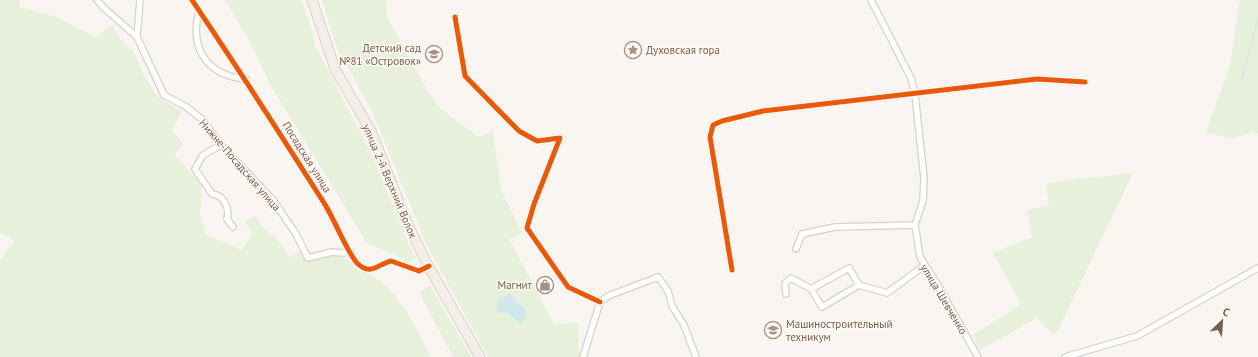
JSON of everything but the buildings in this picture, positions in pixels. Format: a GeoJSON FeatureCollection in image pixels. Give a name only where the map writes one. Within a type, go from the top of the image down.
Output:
{"type":"FeatureCollection","features":[{"type":"Feature","properties":{"kind":"main road","name":"улица 2-й Верхний Волок"},"geometry":{"type":"LineString","coordinates":[[312,0],[335,68],[372,133],[406,220],[429,266],[480,357]]}},
{"type":"Feature","properties":{"kind":"street"},"geometry":{"type":"LineString","coordinates":[[97,0],[137,37]]}},
{"type":"Feature","properties":{"kind":"street","name":"Нижне-Посадская улица"},"geometry":{"type":"LineString","coordinates":[[140,0],[137,37],[164,95],[185,106],[203,120],[221,145],[273,200],[296,234],[308,258],[332,252],[344,253],[350,251]]}},
{"type":"Feature","properties":{"kind":"street","name":"Посадская улица"},"geometry":{"type":"LineString","coordinates":[[192,0],[246,79],[328,209],[358,264],[369,270],[376,269],[391,261],[419,271],[429,266]]}},
{"type":"Feature","properties":{"kind":"street"},"geometry":{"type":"LineString","coordinates":[[796,249],[802,234],[835,227],[915,225],[923,201],[924,178],[911,78],[872,0]]}},
{"type":"Feature","properties":{"kind":"street"},"geometry":{"type":"LineString","coordinates":[[199,11],[195,26],[198,48],[206,60],[224,75],[246,79]]}},
{"type":"Feature","properties":{"kind":"street"},"geometry":{"type":"LineString","coordinates":[[455,17],[466,76],[518,131],[537,142],[560,138],[534,204],[527,228],[568,287],[600,302]]}},
{"type":"Feature","properties":{"kind":"street"},"geometry":{"type":"LineString","coordinates":[[732,270],[710,137],[714,125],[763,111],[1037,79],[1085,82]]}},
{"type":"Feature","properties":{"kind":"street"},"geometry":{"type":"LineString","coordinates":[[221,145],[203,155],[195,169],[212,194],[216,194],[228,206],[229,211],[227,219],[233,227]]}},
{"type":"Feature","properties":{"kind":"street","name":"улица Шевченко"},"geometry":{"type":"LineString","coordinates":[[915,225],[920,257],[978,357]]}},
{"type":"Feature","properties":{"kind":"street"},"geometry":{"type":"LineString","coordinates":[[811,289],[849,268],[859,285],[887,294],[925,265]]}},
{"type":"Feature","properties":{"kind":"street"},"geometry":{"type":"LineString","coordinates":[[1065,357],[1137,336],[1258,268]]}},
{"type":"Feature","properties":{"kind":"street"},"geometry":{"type":"LineString","coordinates":[[583,357],[600,302],[608,296],[658,277],[668,291],[672,306],[684,325],[696,357]]}},
{"type":"Feature","properties":{"kind":"street"},"geometry":{"type":"LineString","coordinates":[[786,294],[785,283],[790,278],[811,289],[822,307],[859,285]]}},
{"type":"Feature","properties":{"kind":"green space"},"geometry":{"type":"Polygon","coordinates":[[[0,0],[20,0],[19,7],[57,17],[96,37],[112,25],[121,40],[133,51],[144,75],[158,97],[182,111],[172,131],[183,143],[174,155],[202,184],[200,215],[206,235],[242,250],[253,233],[244,222],[255,216],[270,236],[274,234],[290,258],[301,249],[306,262],[336,253],[375,277],[387,287],[412,320],[431,357],[0,357],[0,260],[15,241],[0,232],[0,0]]]}},
{"type":"Feature","properties":{"kind":"green space"},"geometry":{"type":"Polygon","coordinates":[[[225,0],[301,0],[313,32],[315,45],[372,155],[415,259],[406,262],[397,256],[367,243],[270,84],[250,42],[225,0]]]}},
{"type":"Feature","properties":{"kind":"green space"},"geometry":{"type":"Polygon","coordinates":[[[322,0],[386,0],[387,17],[428,92],[441,109],[479,137],[493,131],[501,190],[522,233],[509,239],[554,324],[578,323],[579,357],[488,357],[427,246],[373,113],[337,48],[322,0]]]}},
{"type":"Feature","properties":{"kind":"green space"},"geometry":{"type":"Polygon","coordinates":[[[1240,0],[1258,0],[1258,134],[1254,131],[1232,139],[1206,132],[1230,65],[1240,0]]]}},
{"type":"Feature","properties":{"kind":"green space"},"geometry":{"type":"Polygon","coordinates":[[[1133,173],[1058,330],[1054,335],[1037,318],[980,350],[973,335],[1021,304],[993,253],[1032,237],[1027,210],[1049,205],[1046,183],[1133,173]]]}},
{"type":"Feature","properties":{"kind":"green space"},"geometry":{"type":"Polygon","coordinates":[[[430,286],[472,357],[453,357],[419,292],[430,286]]]}},
{"type":"Feature","properties":{"kind":"water"},"geometry":{"type":"Polygon","coordinates":[[[509,294],[527,311],[526,317],[521,324],[508,313],[496,312],[498,301],[509,294]]]}},
{"type":"Feature","properties":{"kind":"waterway"},"geometry":{"type":"LineString","coordinates":[[1241,82],[1258,19]]}},
{"type":"Feature","properties":{"kind":"cycle path"},"geometry":{"type":"LineString","coordinates":[[192,0],[324,203],[350,253],[358,264],[367,269],[371,269],[391,261],[419,271],[429,266]]}},
{"type":"Feature","properties":{"kind":"cycle path"},"geometry":{"type":"LineString","coordinates":[[455,17],[465,76],[519,131],[537,141],[560,138],[534,204],[527,228],[568,287],[600,302]]}},
{"type":"Feature","properties":{"kind":"cycle path"},"geometry":{"type":"LineString","coordinates":[[732,270],[710,137],[713,125],[722,121],[763,111],[1037,79],[1085,82]]}},
{"type":"Feature","properties":{"kind":"place","name":"Духовская гора"},"geometry":{"type":"Point","coordinates":[633,50]}},
{"type":"Feature","properties":{"kind":"place","name":"Детский сад №81 «Островок»"},"geometry":{"type":"Point","coordinates":[434,54]}},
{"type":"Feature","properties":{"kind":"place","name":"Магнит"},"geometry":{"type":"Point","coordinates":[545,285]}},
{"type":"Feature","properties":{"kind":"place","name":"Машиностроительный техникум"},"geometry":{"type":"Point","coordinates":[773,330]}}]}
